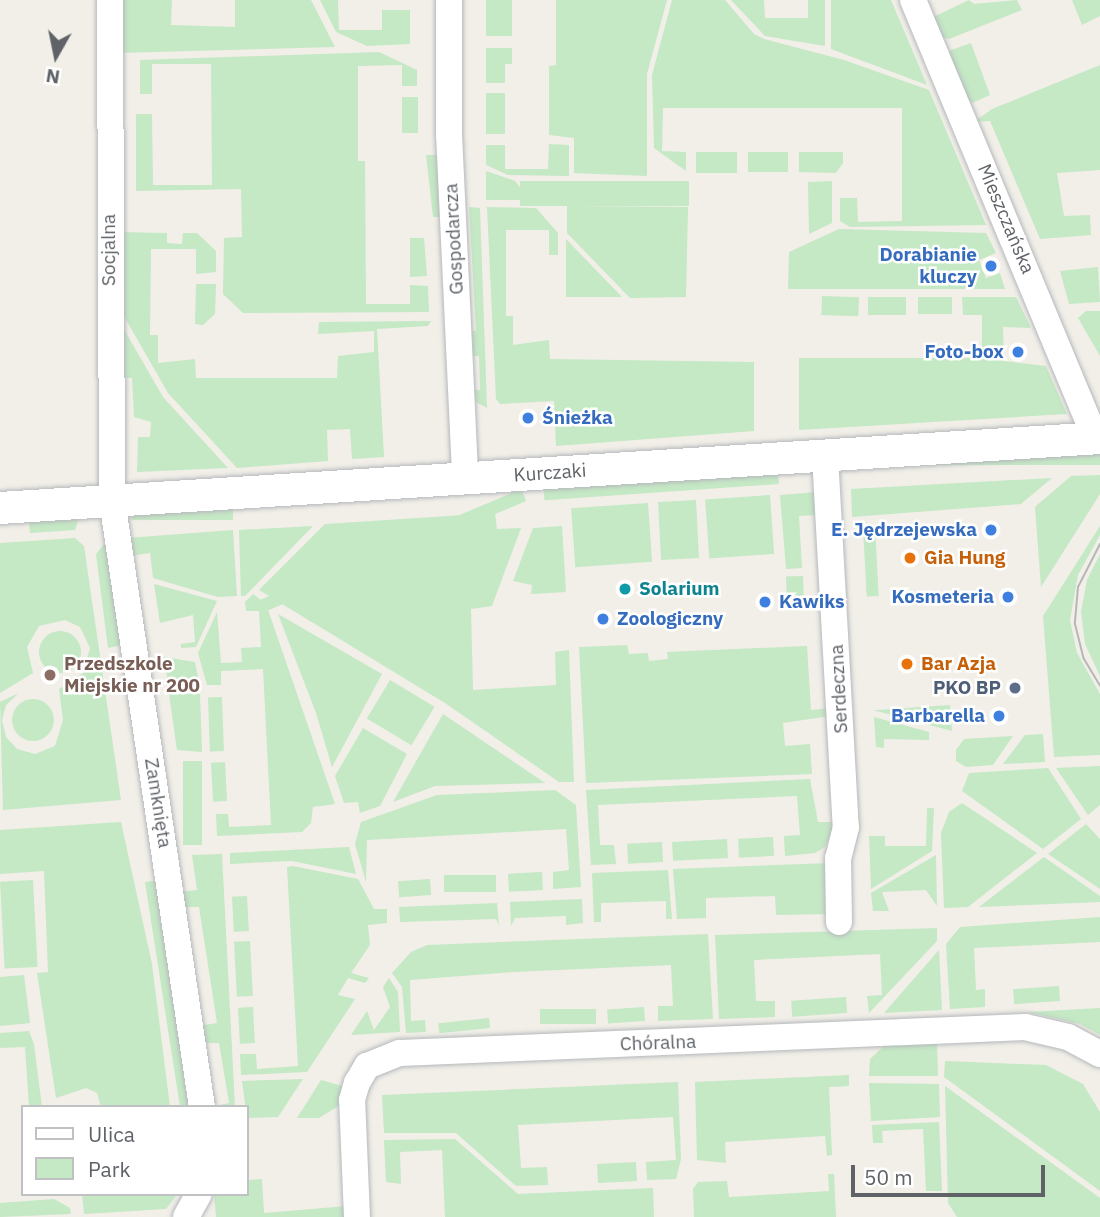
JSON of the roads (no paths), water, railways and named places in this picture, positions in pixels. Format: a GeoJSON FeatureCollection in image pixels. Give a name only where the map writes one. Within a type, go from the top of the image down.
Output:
{"type":"FeatureCollection","features":[{"type":"Feature","properties":{"kind":"street","name":"Socjalna"},"geometry":{"type":"LineString","coordinates":[[110,0],[112,500]]}},
{"type":"Feature","properties":{"kind":"street","name":"Gospodarcza"},"geometry":{"type":"LineString","coordinates":[[449,0],[449,134],[465,478]]}},
{"type":"Feature","properties":{"kind":"street","name":"Mieszczańska"},"geometry":{"type":"LineString","coordinates":[[913,0],[1098,438]]}},
{"type":"Feature","properties":{"kind":"street","name":"Kurczaki"},"geometry":{"type":"LineString","coordinates":[[0,508],[1098,438]]}},
{"type":"Feature","properties":{"kind":"street","name":"Serdeczna"},"geometry":{"type":"LineString","coordinates":[[825,456],[846,827],[838,858],[839,922]]}},
{"type":"Feature","properties":{"kind":"street","name":"Zamknięta"},"geometry":{"type":"LineString","coordinates":[[112,500],[202,1105]]}},
{"type":"Feature","properties":{"kind":"street","name":"Chóralna"},"geometry":{"type":"LineString","coordinates":[[357,1217],[354,1126],[357,1083],[367,1066],[400,1053],[1025,1027],[1068,1037],[1100,1054]]}},
{"type":"Feature","properties":{"kind":"street"},"geometry":{"type":"LineString","coordinates":[[186,1217],[198,1196]]}},
{"type":"Feature","properties":{"kind":"tram line"},"geometry":{"type":"LineString","coordinates":[[1100,544],[1078,587],[1075,624],[1084,659],[1100,686]]}},
{"type":"Feature","properties":{"kind":"place","name":"Dorabianie kluczy"},"geometry":{"type":"Point","coordinates":[991,266]}},
{"type":"Feature","properties":{"kind":"place","name":"Foto-box"},"geometry":{"type":"Point","coordinates":[1018,352]}},
{"type":"Feature","properties":{"kind":"place","name":"Śnieżka"},"geometry":{"type":"Point","coordinates":[528,418]}},
{"type":"Feature","properties":{"kind":"place","name":"E. Jędrzejewska"},"geometry":{"type":"Point","coordinates":[991,530]}},
{"type":"Feature","properties":{"kind":"place","name":"Gia Hung"},"geometry":{"type":"Point","coordinates":[910,558]}},
{"type":"Feature","properties":{"kind":"place","name":"Solarium"},"geometry":{"type":"Point","coordinates":[625,589]}},
{"type":"Feature","properties":{"kind":"place","name":"Kosmeteria"},"geometry":{"type":"Point","coordinates":[1008,597]}},
{"type":"Feature","properties":{"kind":"place","name":"Kawiks"},"geometry":{"type":"Point","coordinates":[765,602]}},
{"type":"Feature","properties":{"kind":"place","name":"Zoologiczny"},"geometry":{"type":"Point","coordinates":[603,619]}},
{"type":"Feature","properties":{"kind":"place","name":"Bar Azja"},"geometry":{"type":"Point","coordinates":[907,664]}},
{"type":"Feature","properties":{"kind":"place","name":"Przedszkole Miejskie nr 200"},"geometry":{"type":"Point","coordinates":[50,675]}},
{"type":"Feature","properties":{"kind":"place","name":"PKO BP"},"geometry":{"type":"Point","coordinates":[1015,688]}},
{"type":"Feature","properties":{"kind":"place","name":"Barbarella"},"geometry":{"type":"Point","coordinates":[999,716]}}]}
